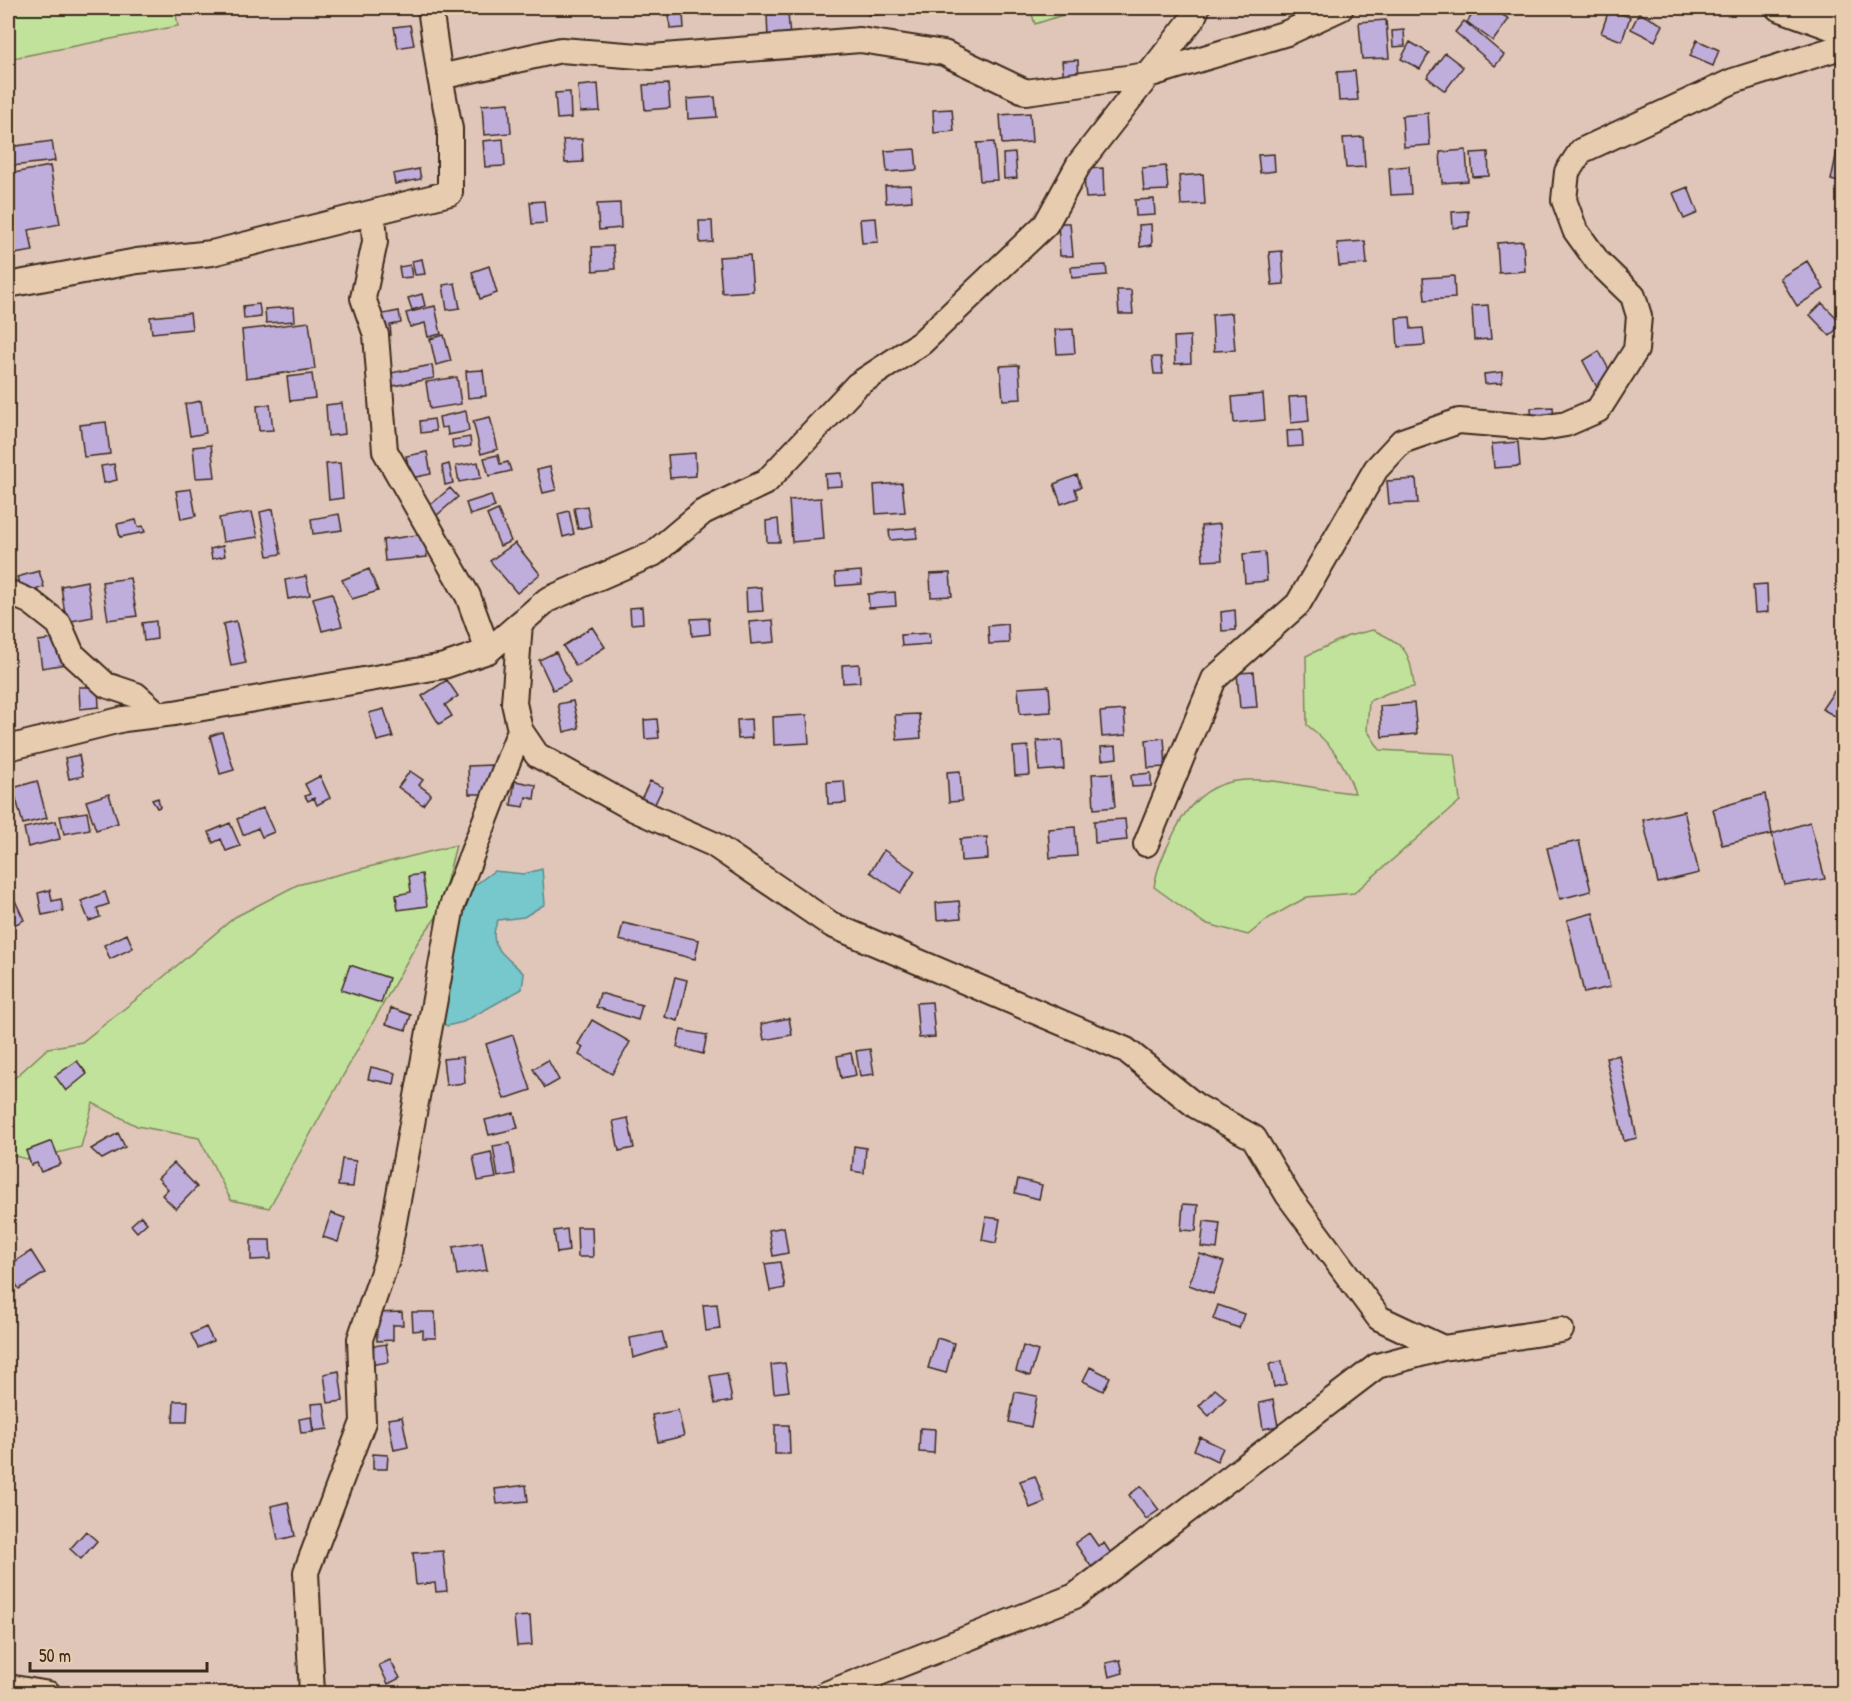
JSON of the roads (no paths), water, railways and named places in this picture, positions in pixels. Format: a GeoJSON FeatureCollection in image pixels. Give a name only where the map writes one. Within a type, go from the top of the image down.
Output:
{"type":"FeatureCollection","features":[{"type":"Feature","properties":{"kind":"main road"},"geometry":{"type":"LineString","coordinates":[[1827,8],[1844,14]]}},
{"type":"Feature","properties":{"kind":"street"},"geometry":{"type":"LineString","coordinates":[[8,285],[137,261],[212,254],[450,193],[450,129],[430,8]]}},
{"type":"Feature","properties":{"kind":"street"},"geometry":{"type":"LineString","coordinates":[[8,748],[124,719],[444,666],[488,651],[547,600],[653,554],[703,512],[766,482],[857,385],[921,343],[1046,224],[1079,164],[1194,18],[1197,8]]}},
{"type":"Feature","properties":{"kind":"street"},"geometry":{"type":"LineString","coordinates":[[440,77],[561,50],[652,57],[860,40],[944,53],[1026,92],[1148,75],[1287,33],[1341,8]]}},
{"type":"Feature","properties":{"kind":"street"},"geometry":{"type":"LineString","coordinates":[[1778,8],[1844,32]]}},
{"type":"Feature","properties":{"kind":"street"},"geometry":{"type":"LineString","coordinates":[[1146,844],[1214,679],[1298,604],[1376,470],[1402,441],[1459,421],[1542,428],[1566,424],[1598,410],[1636,350],[1639,316],[1633,296],[1598,262],[1575,230],[1564,200],[1567,171],[1581,151],[1733,81],[1844,46]]}},
{"type":"Feature","properties":{"kind":"street"},"geometry":{"type":"LineString","coordinates":[[368,214],[374,227],[375,242],[363,298],[376,335],[385,452],[468,596],[488,651]]}},
{"type":"Feature","properties":{"kind":"street"},"geometry":{"type":"LineString","coordinates":[[8,592],[31,602],[58,624],[72,654],[106,685],[136,695],[159,715]]}},
{"type":"Feature","properties":{"kind":"street"},"geometry":{"type":"LineString","coordinates":[[520,623],[514,703],[520,730],[537,755],[634,809],[713,844],[832,925],[1126,1050],[1196,1106],[1254,1138],[1288,1195],[1379,1318],[1443,1348]]}},
{"type":"Feature","properties":{"kind":"street"},"geometry":{"type":"LineString","coordinates":[[312,1694],[306,1572],[363,1422],[360,1339],[387,1260],[452,906],[520,730]]}},
{"type":"Feature","properties":{"kind":"street"},"geometry":{"type":"LineString","coordinates":[[826,1694],[1075,1596],[1377,1366],[1443,1348],[1561,1330]]}},
{"type":"Feature","properties":{"kind":"street"},"geometry":{"type":"LineString","coordinates":[[8,1687],[49,1694]]}},
{"type":"Feature","properties":{"kind":"water"},"geometry":{"type":"Polygon","coordinates":[[[542,869],[545,904],[524,917],[498,920],[495,930],[494,938],[499,950],[524,974],[522,989],[463,1022],[447,1026],[439,1019],[456,923],[471,888],[494,871],[524,874],[542,869]]]}}]}
